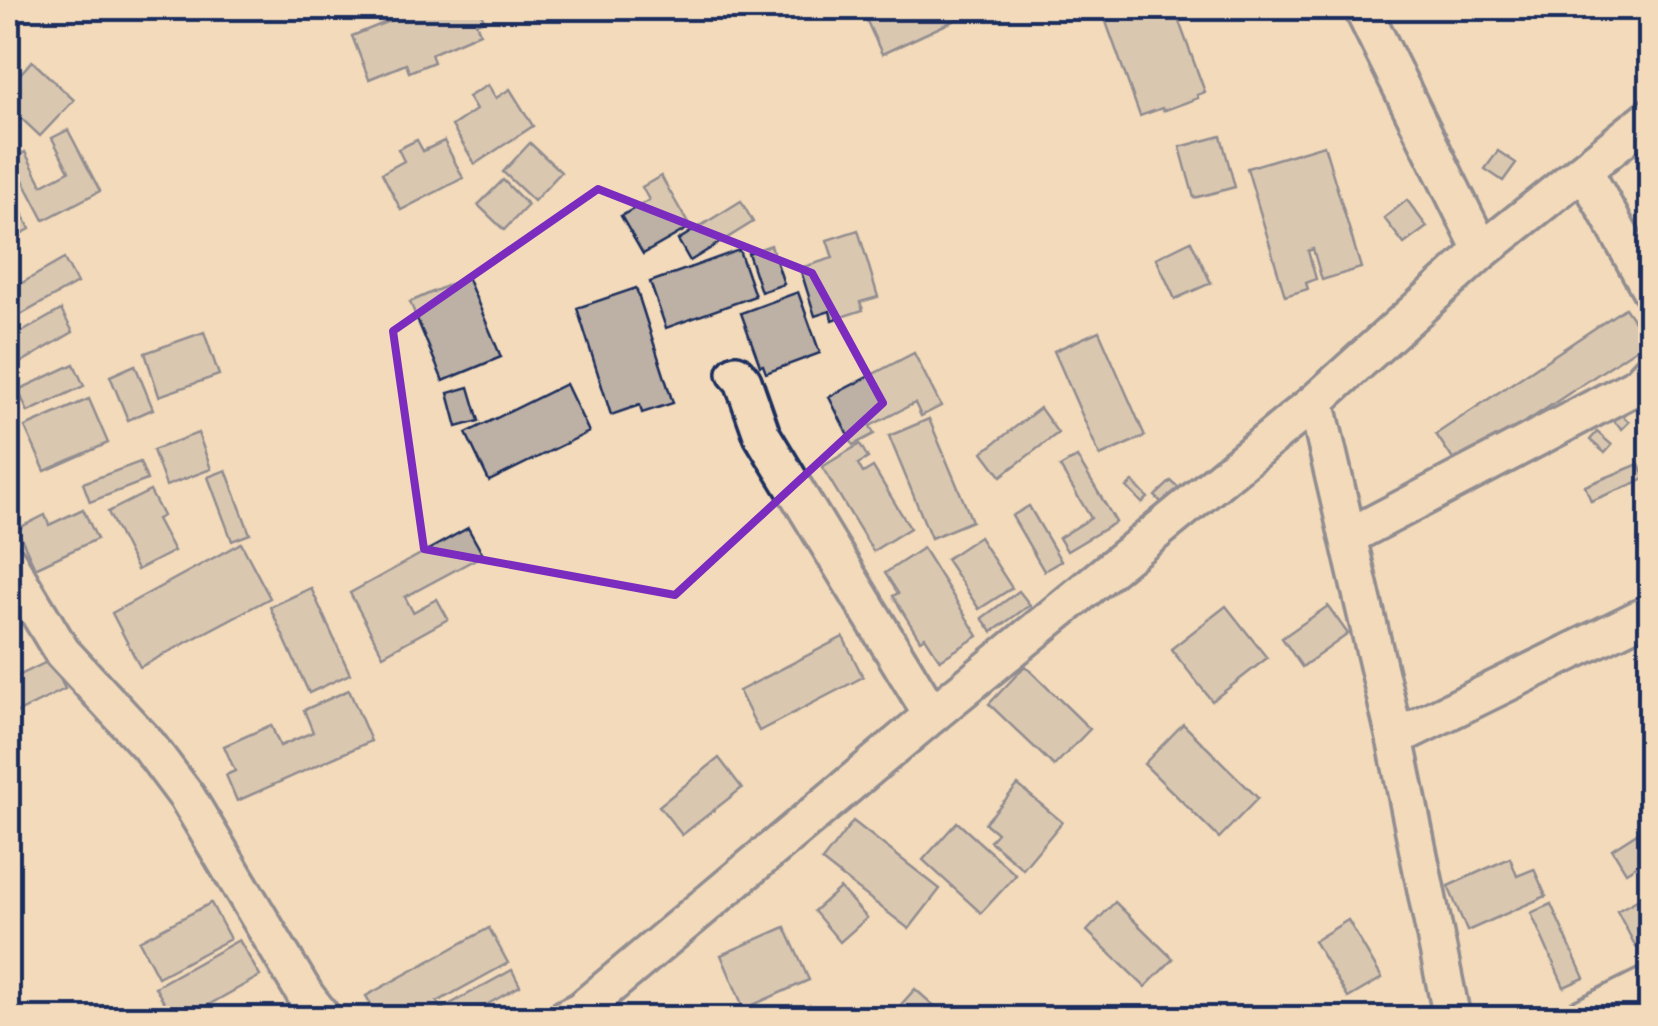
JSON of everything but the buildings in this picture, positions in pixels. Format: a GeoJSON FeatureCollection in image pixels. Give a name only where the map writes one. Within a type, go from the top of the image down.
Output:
{"type":"FeatureCollection","features":[{"type":"Feature","properties":{"kind":"street"},"geometry":{"type":"LineString","coordinates":[[1362,8],[1482,251]]}},
{"type":"Feature","properties":{"kind":"street"},"geometry":{"type":"LineString","coordinates":[[565,1018],[581,1010],[1316,400],[1482,251],[1650,117]]}},
{"type":"Feature","properties":{"kind":"street"},"geometry":{"type":"LineString","coordinates":[[1584,170],[1650,288]]}},
{"type":"Feature","properties":{"kind":"street"},"geometry":{"type":"LineString","coordinates":[[1348,537],[1638,386],[1650,372]]}},
{"type":"Feature","properties":{"kind":"street"},"geometry":{"type":"LineString","coordinates":[[736,373],[744,382],[762,435],[932,715]]}},
{"type":"Feature","properties":{"kind":"street"},"geometry":{"type":"LineString","coordinates":[[1316,400],[1395,738],[1452,1018]]}},
{"type":"Feature","properties":{"kind":"street"},"geometry":{"type":"LineString","coordinates":[[8,562],[62,652],[148,745],[186,797],[306,996],[324,1018]]}},
{"type":"Feature","properties":{"kind":"street"},"geometry":{"type":"LineString","coordinates":[[1395,738],[1650,613]]}},
{"type":"Feature","properties":{"kind":"street"},"geometry":{"type":"LineString","coordinates":[[1582,1018],[1647,992]]}},
{"type":"Feature","properties":{"kind":"highlighted area"},"geometry":{"type":"Polygon","coordinates":[[[598,189],[812,273],[883,403],[675,595],[424,549],[393,331],[598,189]]]}}]}
